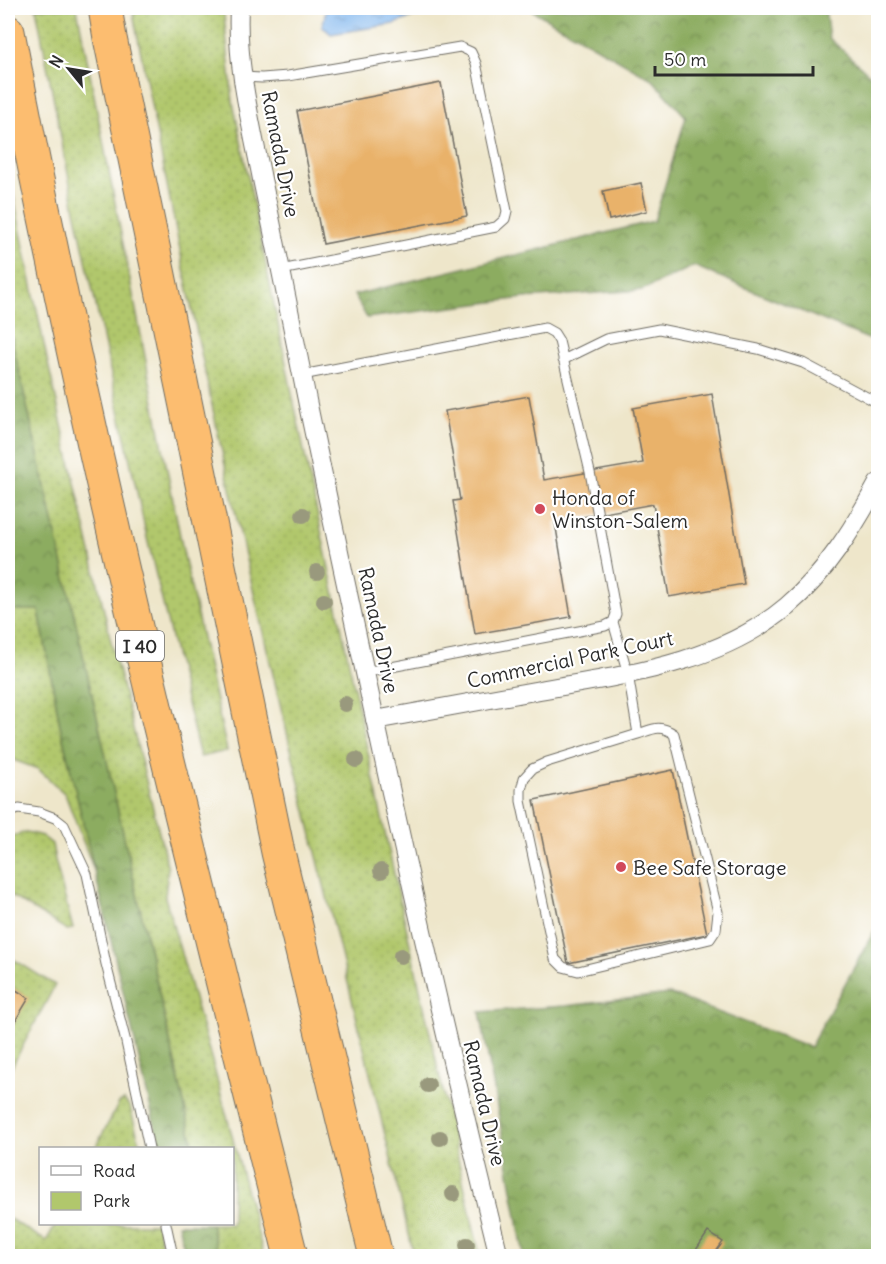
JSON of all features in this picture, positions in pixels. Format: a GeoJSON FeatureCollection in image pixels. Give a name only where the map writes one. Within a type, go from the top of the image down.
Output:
{"type":"FeatureCollection","features":[{"type":"Feature","properties":{"kind":"highway"},"geometry":{"type":"LineString","coordinates":[[105,8],[278,852],[376,1257]]}},
{"type":"Feature","properties":{"kind":"highway","name":"I 40"},"geometry":{"type":"LineString","coordinates":[[8,32],[33,167],[108,511],[185,834],[291,1257]]}},
{"type":"Feature","properties":{"kind":"street","name":"Ramada Drive"},"geometry":{"type":"LineString","coordinates":[[238,8],[243,76],[364,672],[462,1108],[500,1257]]}},
{"type":"Feature","properties":{"kind":"street","name":"Commercial Park Court"},"geometry":{"type":"LineString","coordinates":[[375,720],[628,674],[676,662],[723,646],[757,628],[787,606],[814,578],[839,548],[879,483]]}},
{"type":"Feature","properties":{"kind":"lane"},"geometry":{"type":"LineString","coordinates":[[243,76],[262,78],[288,76],[460,47],[471,52],[476,63],[507,211],[505,219],[496,226],[281,270]]}},
{"type":"Feature","properties":{"kind":"lane"},"geometry":{"type":"LineString","coordinates":[[302,375],[545,328],[554,333],[559,341],[590,472],[616,614],[609,624],[364,672]]}},
{"type":"Feature","properties":{"kind":"lane"},"geometry":{"type":"LineString","coordinates":[[563,360],[606,339],[659,329],[758,349],[802,363],[879,403]]}},
{"type":"Feature","properties":{"kind":"lane"},"geometry":{"type":"LineString","coordinates":[[609,624],[628,674],[639,734]]}},
{"type":"Feature","properties":{"kind":"lane"},"geometry":{"type":"LineString","coordinates":[[657,727],[666,728],[674,734],[718,912],[716,930],[710,939],[699,942],[578,971],[563,967],[555,958],[521,801],[524,778],[532,769],[547,762],[639,734],[657,727]]}},
{"type":"Feature","properties":{"kind":"lane"},"geometry":{"type":"LineString","coordinates":[[8,812],[19,809],[39,812],[56,818],[64,825],[87,874],[149,1147]]}},
{"type":"Feature","properties":{"kind":"lane"},"geometry":{"type":"LineString","coordinates":[[166,1225],[173,1257]]}},
{"type":"Feature","properties":{"kind":"green space"},"geometry":{"type":"Polygon","coordinates":[[[36,8],[77,8],[183,551],[227,751],[200,757],[147,538],[75,210],[36,8]]]}},
{"type":"Feature","properties":{"kind":"green space"},"geometry":{"type":"Polygon","coordinates":[[[132,8],[225,8],[233,102],[295,408],[385,833],[480,1256],[414,1256],[232,498],[132,8]]]}},
{"type":"Feature","properties":{"kind":"green space"},"geometry":{"type":"Polygon","coordinates":[[[528,8],[825,8],[829,38],[878,82],[878,343],[694,266],[642,290],[524,298],[367,318],[354,295],[654,221],[686,117],[652,79],[528,8]]]}},
{"type":"Feature","properties":{"kind":"green space"},"geometry":{"type":"Polygon","coordinates":[[[8,169],[47,359],[110,637],[168,868],[165,897],[214,1068],[264,1256],[218,1256],[211,1225],[234,1225],[234,1147],[194,1147],[8,322],[8,169]]]}},
{"type":"Feature","properties":{"kind":"green space"},"geometry":{"type":"Polygon","coordinates":[[[8,322],[194,1147],[160,1147],[60,725],[39,610],[9,610],[8,630],[8,322]]]}},
{"type":"Feature","properties":{"kind":"green space"},"geometry":{"type":"Polygon","coordinates":[[[9,609],[39,610],[60,725],[95,873],[65,794],[38,769],[8,758],[9,609]]]}},
{"type":"Feature","properties":{"kind":"green space"},"geometry":{"type":"Polygon","coordinates":[[[27,832],[42,836],[52,844],[73,929],[67,930],[8,894],[8,837],[27,832]]]}},
{"type":"Feature","properties":{"kind":"green space"},"geometry":{"type":"Polygon","coordinates":[[[878,924],[878,1256],[524,1256],[480,1012],[565,1006],[670,994],[810,1047],[878,924]]]}},
{"type":"Feature","properties":{"kind":"green space"},"geometry":{"type":"Polygon","coordinates":[[[8,956],[55,985],[8,1074],[8,1033],[28,998],[8,985],[8,956]]]}},
{"type":"Feature","properties":{"kind":"green space"},"geometry":{"type":"Polygon","coordinates":[[[124,1100],[130,1107],[141,1147],[96,1147],[119,1103],[124,1100]]]}},
{"type":"Feature","properties":{"kind":"green space"},"geometry":{"type":"Polygon","coordinates":[[[8,1218],[46,1241],[55,1225],[157,1225],[164,1256],[8,1256],[8,1218]]]}},
{"type":"Feature","properties":{"kind":"green space"},"geometry":{"type":"Polygon","coordinates":[[[178,1225],[211,1225],[218,1256],[186,1256],[178,1225]]]}},
{"type":"Feature","properties":{"kind":"water"},"geometry":{"type":"Polygon","coordinates":[[[327,8],[421,8],[419,15],[394,24],[331,34],[322,26],[327,8]]]}},
{"type":"Feature","properties":{"kind":"building"},"geometry":{"type":"Polygon","coordinates":[[[441,83],[467,216],[323,244],[297,111],[441,83]]]}},
{"type":"Feature","properties":{"kind":"building"},"geometry":{"type":"Polygon","coordinates":[[[641,183],[647,211],[609,220],[603,191],[641,183]]]}},
{"type":"Feature","properties":{"kind":"building","name":"Honda of Winston-Salem"},"geometry":{"type":"Polygon","coordinates":[[[712,394],[744,584],[669,597],[653,504],[555,522],[571,617],[475,634],[453,501],[460,500],[445,411],[529,396],[544,480],[643,463],[633,408],[712,394]]]}},
{"type":"Feature","properties":{"kind":"building","name":"Bee Safe Storage"},"geometry":{"type":"Polygon","coordinates":[[[673,770],[707,934],[568,963],[534,800],[673,770]]]}},
{"type":"Feature","properties":{"kind":"building"},"geometry":{"type":"Polygon","coordinates":[[[8,985],[29,998],[8,1033],[8,985]]]}},
{"type":"Feature","properties":{"kind":"building"},"geometry":{"type":"Polygon","coordinates":[[[708,1232],[723,1242],[713,1256],[692,1256],[708,1232]]]}},
{"type":"Feature","properties":{"kind":"place","name":"Honda of Winston-Salem"},"geometry":{"type":"Point","coordinates":[540,509]}},
{"type":"Feature","properties":{"kind":"place","name":"Bee Safe Storage"},"geometry":{"type":"Point","coordinates":[621,867]}}]}
